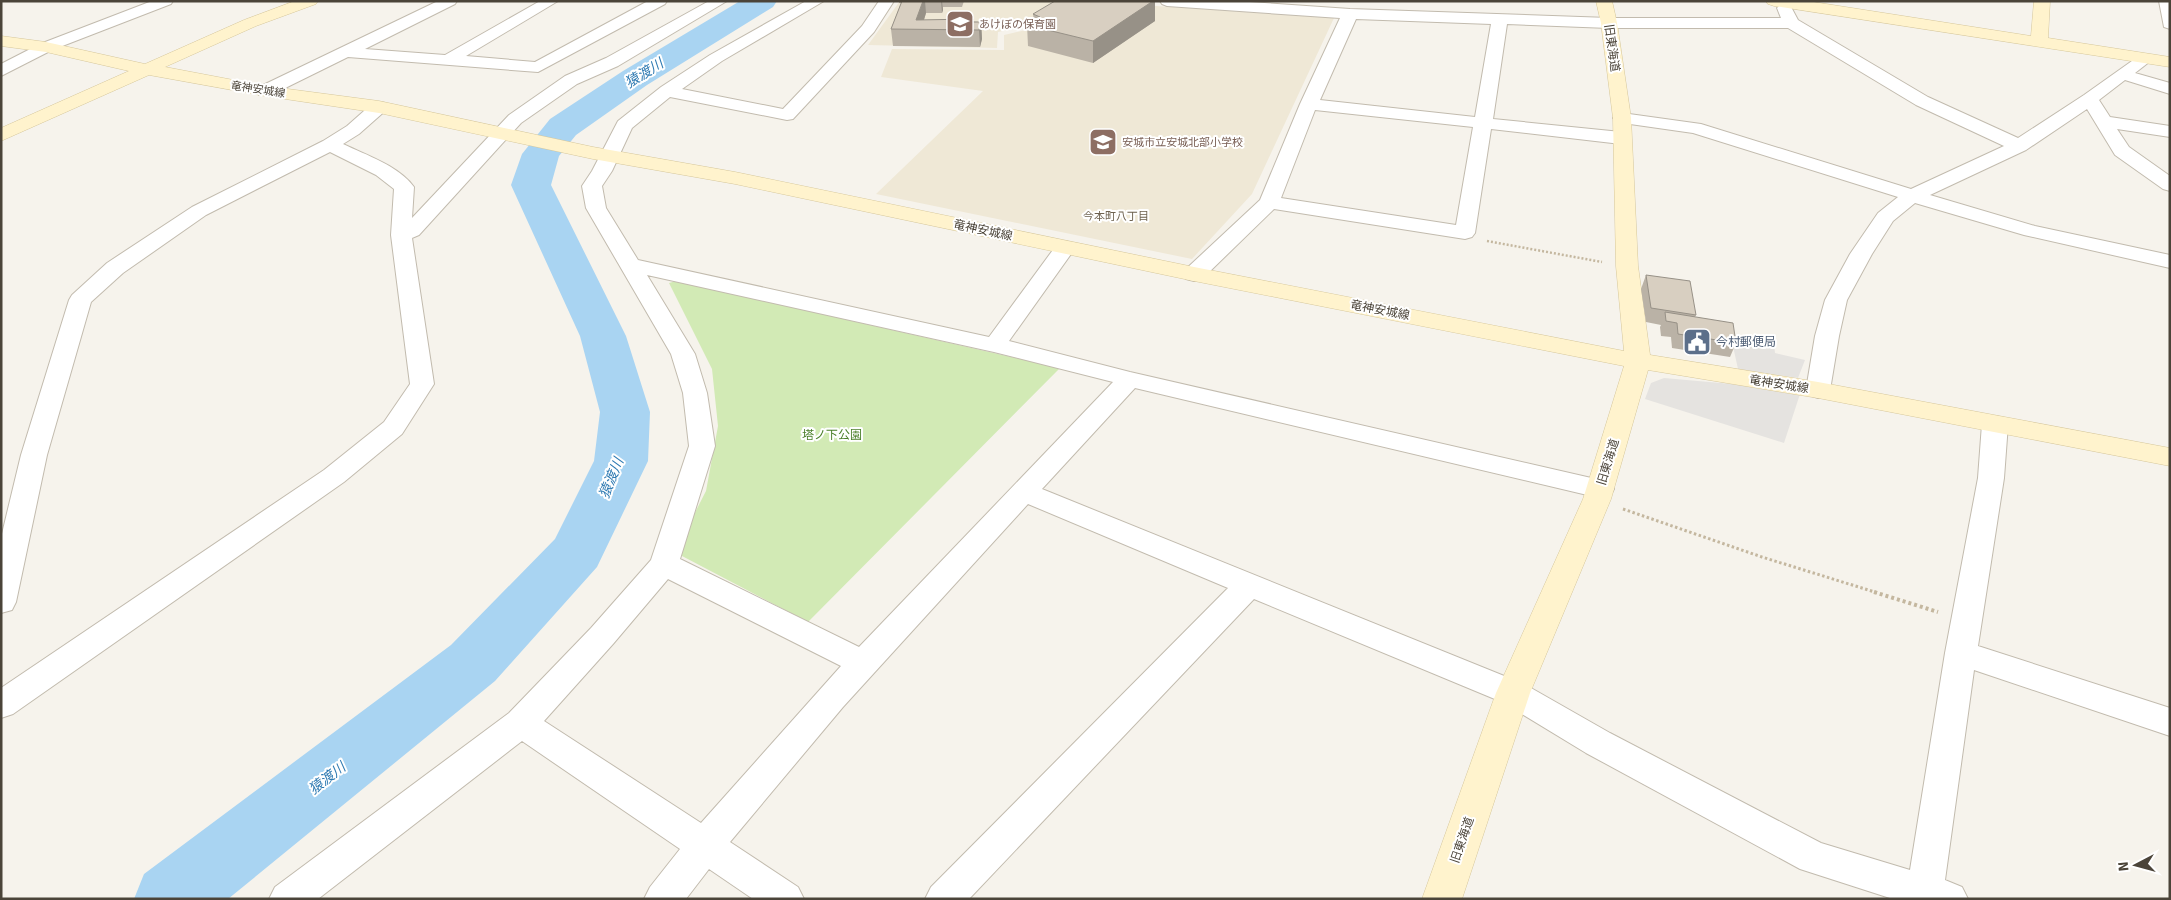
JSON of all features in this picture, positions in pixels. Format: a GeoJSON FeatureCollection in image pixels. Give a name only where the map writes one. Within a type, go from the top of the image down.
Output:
{"type":"FeatureCollection","features":[{"type":"Feature","properties":{"kind":"street"},"geometry":{"type":"LineString","coordinates":[[1,71],[46,47],[166,1]]}},
{"type":"Feature","properties":{"kind":"street"},"geometry":{"type":"LineString","coordinates":[[1,135],[250,23],[310,1]]}},
{"type":"Feature","properties":{"kind":"street"},"geometry":{"type":"LineString","coordinates":[[264,91],[450,1]]}},
{"type":"Feature","properties":{"kind":"street"},"geometry":{"type":"LineString","coordinates":[[450,59],[551,1]]}},
{"type":"Feature","properties":{"kind":"street"},"geometry":{"type":"LineString","coordinates":[[346,52],[538,67],[660,1]]}},
{"type":"Feature","properties":{"kind":"street"},"geometry":{"type":"LineString","coordinates":[[401,235],[412,231],[509,134],[515,120],[571,80],[612,62],[720,1]]}},
{"type":"Feature","properties":{"kind":"street"},"geometry":{"type":"LineString","coordinates":[[288,899],[521,723],[602,636],[664,564],[702,446],[695,393],[683,354],[596,208],[592,186],[602,171],[601,154],[624,124],[667,91],[716,58],[817,1]]}},
{"type":"Feature","properties":{"kind":"street"},"geometry":{"type":"LineString","coordinates":[[667,91],[787,114],[868,29],[887,1]]}},
{"type":"Feature","properties":{"kind":"street"},"geometry":{"type":"LineString","coordinates":[[1167,1],[1253,4],[1350,14],[1500,18],[1606,12],[1791,23],[1922,101],[2019,146]]}},
{"type":"Feature","properties":{"kind":"street"},"geometry":{"type":"LineString","coordinates":[[2039,42],[2042,1]]}},
{"type":"Feature","properties":{"kind":"street"},"geometry":{"type":"LineString","coordinates":[[2166,1],[2169,21]]}},
{"type":"Feature","properties":{"kind":"street"},"geometry":{"type":"LineString","coordinates":[[1779,2],[2170,62]]}},
{"type":"Feature","properties":{"kind":"street"},"geometry":{"type":"LineString","coordinates":[[1779,2],[1791,23]]}},
{"type":"Feature","properties":{"kind":"street"},"geometry":{"type":"LineString","coordinates":[[122,4],[139,11]]}},
{"type":"Feature","properties":{"kind":"street","name":"旧東海道"},"geometry":{"type":"LineString","coordinates":[[1442,899],[1513,693],[1598,494],[1638,360],[1627,266],[1621,128],[1606,12]]}},
{"type":"Feature","properties":{"kind":"street"},"geometry":{"type":"LineString","coordinates":[[1194,274],[1269,202],[1309,104],[1350,14]]}},
{"type":"Feature","properties":{"kind":"street"},"geometry":{"type":"LineString","coordinates":[[1269,202],[1465,233],[1500,18]]}},
{"type":"Feature","properties":{"kind":"street","name":"竜神安城線"},"geometry":{"type":"LineString","coordinates":[[1,41],[46,47],[145,69],[264,91],[378,107],[601,154],[735,178],[1194,274],[1638,360],[1818,390],[2170,457]]}},
{"type":"Feature","properties":{"kind":"street"},"geometry":{"type":"LineString","coordinates":[[1818,390],[1827,336],[1836,300],[1861,254],[1886,217],[1913,195],[2019,146],[2090,100],[2122,74],[2145,59]]}},
{"type":"Feature","properties":{"kind":"street"},"geometry":{"type":"LineString","coordinates":[[2122,74],[2170,89]]}},
{"type":"Feature","properties":{"kind":"street"},"geometry":{"type":"LineString","coordinates":[[2090,100],[2122,151],[2170,185]]}},
{"type":"Feature","properties":{"kind":"street"},"geometry":{"type":"LineString","coordinates":[[1309,104],[1482,122],[1621,128],[1695,128],[2031,231],[2170,262]]}},
{"type":"Feature","properties":{"kind":"street"},"geometry":{"type":"LineString","coordinates":[[1,602],[34,455],[80,300],[115,268],[199,211],[330,145],[352,130],[378,107]]}},
{"type":"Feature","properties":{"kind":"street"},"geometry":{"type":"LineString","coordinates":[[2103,122],[2170,132]]}},
{"type":"Feature","properties":{"kind":"street"},"geometry":{"type":"LineString","coordinates":[[1,705],[334,476],[392,428],[422,384],[401,235],[404,187],[384,172],[330,145]]}},
{"type":"Feature","properties":{"kind":"street"},"geometry":{"type":"LineString","coordinates":[[995,345],[1065,246]]}},
{"type":"Feature","properties":{"kind":"street"},"geometry":{"type":"LineString","coordinates":[[629,265],[995,345],[1598,494]]}},
{"type":"Feature","properties":{"kind":"street"},"geometry":{"type":"LineString","coordinates":[[663,899],[704,845],[863,663],[1130,379]]}},
{"type":"Feature","properties":{"kind":"street"},"geometry":{"type":"LineString","coordinates":[[1025,492],[1513,693],[1598,742],[1813,857],[1933,896],[1961,653],[1991,478],[1995,424]]}},
{"type":"Feature","properties":{"kind":"street"},"geometry":{"type":"LineString","coordinates":[[664,564],[863,663]]}},
{"type":"Feature","properties":{"kind":"street"},"geometry":{"type":"LineString","coordinates":[[944,899],[1249,585]]}},
{"type":"Feature","properties":{"kind":"street"},"geometry":{"type":"LineString","coordinates":[[1961,653],[2170,722]]}},
{"type":"Feature","properties":{"kind":"street"},"geometry":{"type":"LineString","coordinates":[[521,723],[785,899]]}},
{"type":"Feature","properties":{"kind":"path"},"geometry":{"type":"LineString","coordinates":[[1465,233],[1475,239],[1627,266]]}},
{"type":"Feature","properties":{"kind":"path"},"geometry":{"type":"LineString","coordinates":[[1598,494],[1762,557],[1967,621]]}},
{"type":"Feature","properties":{"kind":"shaded area","name":"あけぼの保育園"},"geometry":{"type":"Polygon","coordinates":[[[900,1],[1089,1],[1075,15],[998,32],[997,48],[868,45],[900,1]]]}},
{"type":"Feature","properties":{"kind":"shaded area","name":"安城市立安城北部小学校"},"geometry":{"type":"Polygon","coordinates":[[[1097,2],[1334,18],[1252,194],[1192,259],[876,194],[983,91],[881,77],[892,49],[1004,50],[1004,35],[1081,17],[1097,2]]]}},
{"type":"Feature","properties":{"kind":"shaded area"},"geometry":{"type":"Polygon","coordinates":[[[1731,337],[1774,344],[1775,353],[1805,360],[1798,378],[1738,369],[1731,337]]]}},
{"type":"Feature","properties":{"kind":"shaded area"},"geometry":{"type":"Polygon","coordinates":[[[1664,378],[1754,386],[1800,394],[1784,443],[1645,399],[1651,383],[1664,378]]]}},
{"type":"Feature","properties":{"kind":"green space","name":"塔ノ下公園"},"geometry":{"type":"Polygon","coordinates":[[[676,281],[1060,368],[808,622],[682,556],[681,540],[706,491],[718,426],[712,369],[669,283],[676,281]]]}},
{"type":"Feature","properties":{"kind":"building"},"geometry":{"type":"Polygon","coordinates":[[[902,1],[923,1],[916,20],[973,19],[972,22],[981,22],[979,30],[891,29],[902,1]]]}},
{"type":"Feature","properties":{"kind":"building"},"geometry":{"type":"Polygon","coordinates":[[[1055,1],[1153,1],[1093,41],[1027,25],[1040,17],[1033,14],[1055,1]]]}},
{"type":"Feature","properties":{"kind":"building"},"geometry":{"type":"Polygon","coordinates":[[[1646,275],[1690,281],[1696,315],[1651,308],[1646,275]]]}},
{"type":"Feature","properties":{"kind":"building"},"geometry":{"type":"Polygon","coordinates":[[[1665,312],[1733,323],[1736,343],[1678,334],[1677,323],[1666,321],[1665,312]]]}},
{"type":"Feature","properties":{"kind":"waterway","name":"猿渡川"},"geometry":{"type":"LineString","coordinates":[[171,899],[473,663],[577,552],[621,461],[625,412],[603,336],[531,185],[541,154],[563,127],[635,78],[762,1]]}},
{"type":"Feature","properties":{"kind":"place","name":"あけぼの保育園"},"geometry":{"type":"Point","coordinates":[960,24]}},
{"type":"Feature","properties":{"kind":"place","name":"安城市立安城北部小学校"},"geometry":{"type":"Point","coordinates":[1103,142]}},
{"type":"Feature","properties":{"kind":"place","name":"今村郵便局"},"geometry":{"type":"Point","coordinates":[1697,342]}},
{"type":"Feature","properties":{"kind":"district","name":"今本町八丁目"},"geometry":{"type":"Point","coordinates":[1116,216]}}]}
